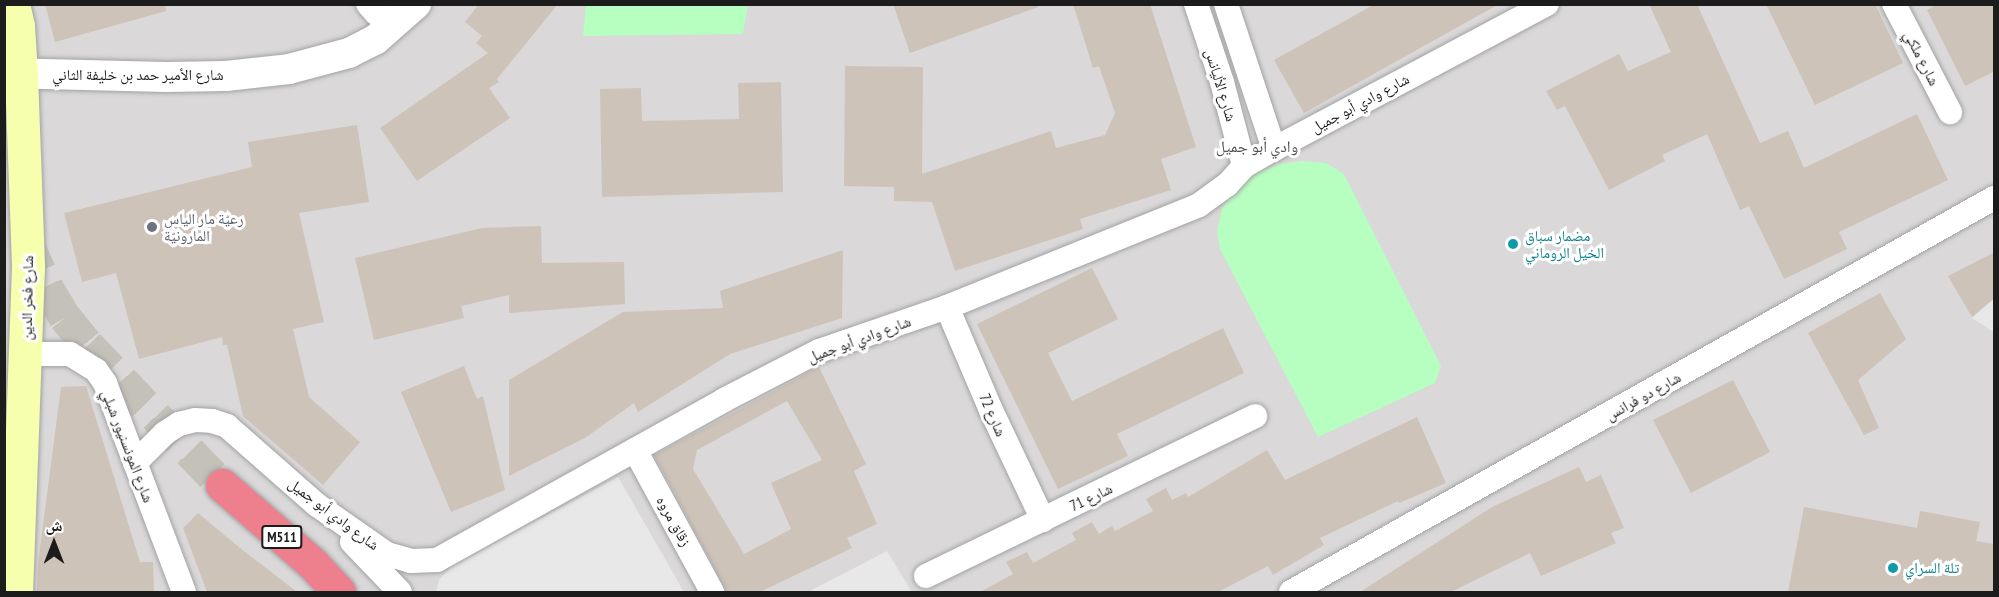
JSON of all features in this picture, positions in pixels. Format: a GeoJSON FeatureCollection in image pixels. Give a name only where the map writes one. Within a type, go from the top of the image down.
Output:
{"type":"FeatureCollection","features":[{"type":"Feature","properties":{"kind":"highway","name":"M511"},"geometry":{"type":"LineString","coordinates":[[222,485],[312,563],[339,592]]}},
{"type":"Feature","properties":{"kind":"main road","name":"شارع فخر الدين"},"geometry":{"type":"LineString","coordinates":[[13,4],[18,26],[13,73],[28,267],[16,592]]}},
{"type":"Feature","properties":{"kind":"street"},"geometry":{"type":"LineString","coordinates":[[368,4],[376,13],[407,14]]}},
{"type":"Feature","properties":{"kind":"street","name":"شارع الأليانس"},"geometry":{"type":"LineString","coordinates":[[1196,4],[1222,82],[1244,166]]}},
{"type":"Feature","properties":{"kind":"street","name":"شارع الأليانس"},"geometry":{"type":"LineString","coordinates":[[1226,4],[1274,149]]}},
{"type":"Feature","properties":{"kind":"street","name":"شارع وادي أبو جميل"},"geometry":{"type":"LineString","coordinates":[[135,463],[165,433],[179,424],[195,420],[212,421],[227,426],[317,505],[387,554],[411,561],[437,560],[819,351],[947,308],[1199,205],[1227,185],[1244,166],[1547,4]]}},
{"type":"Feature","properties":{"kind":"street","name":"شارع ملكي"},"geometry":{"type":"LineString","coordinates":[[1894,4],[1950,112]]}},
{"type":"Feature","properties":{"kind":"street","name":"شارع الأمير حمد بن خليفة الثاني"},"geometry":{"type":"LineString","coordinates":[[13,73],[176,77],[226,76],[289,69],[349,53],[375,40],[407,14]]}},
{"type":"Feature","properties":{"kind":"street","name":"شارع دو فرانس"},"geometry":{"type":"LineString","coordinates":[[1291,592],[1995,198]]}},
{"type":"Feature","properties":{"kind":"street","name":"شارع 72"},"geometry":{"type":"LineString","coordinates":[[947,308],[990,408],[1043,520]]}},
{"type":"Feature","properties":{"kind":"street","name":"شارع المونسنيور شبلي"},"geometry":{"type":"LineString","coordinates":[[26,354],[70,354],[96,370],[105,383],[184,592]]}},
{"type":"Feature","properties":{"kind":"street","name":"شارع 71"},"geometry":{"type":"LineString","coordinates":[[926,576],[1255,416]]}},
{"type":"Feature","properties":{"kind":"street","name":"زقاق مروه"},"geometry":{"type":"LineString","coordinates":[[635,450],[712,592]]}},
{"type":"Feature","properties":{"kind":"street"},"geometry":{"type":"LineString","coordinates":[[317,505],[400,592]]}},
{"type":"Feature","properties":{"kind":"shaded area"},"geometry":{"type":"Polygon","coordinates":[[[4,5],[1994,5],[1994,592],[5,592],[4,5]]]}},
{"type":"Feature","properties":{"kind":"shaded area"},"geometry":{"type":"Polygon","coordinates":[[[1994,298],[1994,332],[1972,318],[1994,298]]]}},
{"type":"Feature","properties":{"kind":"shaded area"},"geometry":{"type":"Polygon","coordinates":[[[618,477],[684,592],[436,592],[439,580],[451,567],[618,477]]]}},
{"type":"Feature","properties":{"kind":"shaded area"},"geometry":{"type":"Polygon","coordinates":[[[887,551],[912,592],[808,592],[887,551]]]}},
{"type":"Feature","properties":{"kind":"green space"},"geometry":{"type":"Polygon","coordinates":[[[586,4],[748,5],[743,34],[583,36],[586,4]]]}},
{"type":"Feature","properties":{"kind":"green space"},"geometry":{"type":"Polygon","coordinates":[[[1303,161],[1326,163],[1344,174],[1441,366],[1435,383],[1318,437],[1220,249],[1217,232],[1222,208],[1237,188],[1258,172],[1279,164],[1303,161]]]}},
{"type":"Feature","properties":{"kind":"building"},"geometry":{"type":"Polygon","coordinates":[[[45,4],[165,4],[166,11],[55,42],[45,4]]]}},
{"type":"Feature","properties":{"kind":"building"},"geometry":{"type":"Polygon","coordinates":[[[479,4],[558,4],[497,79],[499,82],[489,88],[510,118],[417,181],[380,128],[488,53],[476,43],[482,36],[465,22],[479,4]]]}},
{"type":"Feature","properties":{"kind":"building"},"geometry":{"type":"Polygon","coordinates":[[[893,4],[1037,4],[1038,7],[910,53],[893,4]]]}},
{"type":"Feature","properties":{"kind":"building"},"geometry":{"type":"Polygon","coordinates":[[[1073,4],[1150,4],[1196,147],[1161,159],[1171,190],[1080,219],[1083,229],[955,271],[932,202],[894,201],[894,187],[844,186],[845,66],[923,67],[922,174],[1051,131],[1056,148],[1105,135],[1115,113],[1099,66],[1093,68],[1073,4]]]}},
{"type":"Feature","properties":{"kind":"building"},"geometry":{"type":"Polygon","coordinates":[[[1375,4],[1499,4],[1304,113],[1274,60],[1375,4]]]}},
{"type":"Feature","properties":{"kind":"building"},"geometry":{"type":"Polygon","coordinates":[[[1649,4],[1697,4],[1760,143],[1788,131],[1804,168],[1917,114],[1948,180],[1839,232],[1847,249],[1784,279],[1749,206],[1740,210],[1707,134],[1662,155],[1665,161],[1609,190],[1565,106],[1557,110],[1546,91],[1619,54],[1628,71],[1671,52],[1649,4]]]}},
{"type":"Feature","properties":{"kind":"building"},"geometry":{"type":"Polygon","coordinates":[[[1766,4],[1875,4],[1903,63],[1815,105],[1766,4]]]}},
{"type":"Feature","properties":{"kind":"building"},"geometry":{"type":"Polygon","coordinates":[[[1938,4],[1995,4],[1995,71],[1965,86],[1927,10],[1938,4]]]}},
{"type":"Feature","properties":{"kind":"building"},"geometry":{"type":"Polygon","coordinates":[[[781,82],[783,192],[602,197],[600,89],[641,88],[642,121],[739,119],[738,83],[781,82]]]}},
{"type":"Feature","properties":{"kind":"building"},"geometry":{"type":"Polygon","coordinates":[[[357,125],[369,202],[299,213],[324,322],[293,329],[309,397],[360,442],[323,485],[243,416],[227,345],[223,345],[222,337],[139,359],[116,273],[82,282],[64,213],[252,167],[248,142],[357,125]]]}},
{"type":"Feature","properties":{"kind":"building"},"geometry":{"type":"Polygon","coordinates":[[[541,226],[542,263],[624,262],[625,304],[509,313],[509,295],[461,306],[464,318],[374,340],[355,258],[482,228],[541,226]]]}},
{"type":"Feature","properties":{"kind":"building"},"geometry":{"type":"Polygon","coordinates":[[[843,250],[842,318],[730,354],[638,412],[634,403],[585,438],[509,476],[509,380],[623,312],[723,308],[720,291],[843,250]]]}},
{"type":"Feature","properties":{"kind":"building"},"geometry":{"type":"Polygon","coordinates":[[[1995,252],[1995,298],[1972,317],[1948,276],[1995,252]]]}},
{"type":"Feature","properties":{"kind":"building"},"geometry":{"type":"Polygon","coordinates":[[[1092,268],[1118,319],[1048,353],[1072,401],[1223,328],[1244,373],[1117,434],[1128,456],[1058,489],[977,324],[1092,268]]]}},
{"type":"Feature","properties":{"kind":"building"},"geometry":{"type":"Polygon","coordinates":[[[1880,293],[1906,339],[1858,380],[1879,428],[1864,435],[1808,333],[1880,293]]]}},
{"type":"Feature","properties":{"kind":"building"},"geometry":{"type":"Polygon","coordinates":[[[464,366],[477,399],[483,396],[505,490],[451,512],[401,392],[464,366]]]}},
{"type":"Feature","properties":{"kind":"building"},"geometry":{"type":"Polygon","coordinates":[[[819,367],[866,464],[854,471],[877,524],[847,538],[852,548],[760,592],[727,592],[654,455],[819,367]],[[787,401],[697,450],[693,469],[744,554],[791,529],[771,483],[822,460],[787,401]]]}},
{"type":"Feature","properties":{"kind":"building"},"geometry":{"type":"Polygon","coordinates":[[[1733,380],[1770,452],[1691,493],[1653,420],[1733,380]]]}},
{"type":"Feature","properties":{"kind":"building"},"geometry":{"type":"Polygon","coordinates":[[[86,386],[140,562],[153,562],[154,592],[37,592],[38,564],[61,387],[86,386]]]}},
{"type":"Feature","properties":{"kind":"building"},"geometry":{"type":"Polygon","coordinates":[[[1417,417],[1446,483],[1399,503],[1398,501],[1320,538],[1324,545],[1273,575],[1268,566],[1218,592],[980,592],[1013,574],[1006,562],[1027,552],[1033,563],[1076,540],[1072,533],[1092,522],[1099,534],[1112,526],[1115,531],[1153,511],[1146,499],[1166,488],[1172,500],[1186,493],[1188,497],[1267,450],[1285,480],[1417,417]]]}},
{"type":"Feature","properties":{"kind":"building"},"geometry":{"type":"Polygon","coordinates":[[[1579,467],[1586,482],[1601,475],[1624,528],[1611,533],[1616,543],[1541,576],[1530,553],[1451,592],[1360,592],[1492,507],[1579,467]]]}},
{"type":"Feature","properties":{"kind":"building","name":"تلة السراي"},"geometry":{"type":"Polygon","coordinates":[[[1804,507],[1917,528],[1920,511],[1980,522],[1976,541],[1995,544],[1995,592],[1788,592],[1804,507]]]}},
{"type":"Feature","properties":{"kind":"building"},"geometry":{"type":"Polygon","coordinates":[[[198,513],[297,592],[207,592],[183,528],[198,513]]]}},
{"type":"Feature","properties":{"kind":"tunnel"},"geometry":{"type":"LineString","coordinates":[[4,86],[9,140]]}},
{"type":"Feature","properties":{"kind":"tunnel"},"geometry":{"type":"LineString","coordinates":[[26,241],[48,289],[65,317],[88,345],[222,485]]}},
{"type":"Feature","properties":{"kind":"place","name":"رعيّة مار الياس المارونيّة"},"geometry":{"type":"Point","coordinates":[152,227]}},
{"type":"Feature","properties":{"kind":"place","name":"مضمار سباق الخيل الروماني"},"geometry":{"type":"Point","coordinates":[1513,244]}},
{"type":"Feature","properties":{"kind":"place","name":"تلة السراي"},"geometry":{"type":"Point","coordinates":[1893,568]}},
{"type":"Feature","properties":{"kind":"district","name":"وادي أبو جميل"},"geometry":{"type":"Point","coordinates":[1257,146]}}]}
